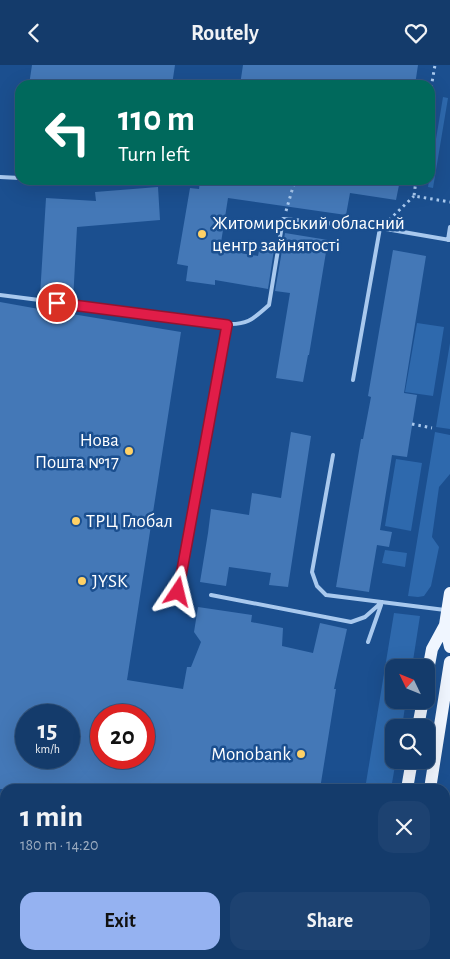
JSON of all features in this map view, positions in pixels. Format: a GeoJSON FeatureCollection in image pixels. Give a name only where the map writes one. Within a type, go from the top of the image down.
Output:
{"type":"FeatureCollection","features":[{"type":"Feature","properties":{"kind":"main road"},"geometry":{"type":"LineString","coordinates":[[450,593],[445,625],[450,647]]}},
{"type":"Feature","properties":{"kind":"main road"},"geometry":{"type":"LineString","coordinates":[[430,659],[432,649],[445,625]]}},
{"type":"Feature","properties":{"kind":"main road"},"geometry":{"type":"LineString","coordinates":[[431,784],[450,663]]}},
{"type":"Feature","properties":{"kind":"main road"},"geometry":{"type":"LineString","coordinates":[[408,784],[410,769]]}},
{"type":"Feature","properties":{"kind":"lane"},"geometry":{"type":"LineString","coordinates":[[0,177],[15,178]]}},
{"type":"Feature","properties":{"kind":"lane"},"geometry":{"type":"LineString","coordinates":[[0,295],[227,325],[241,325],[253,319],[269,305],[284,219],[380,228],[449,240],[450,227]]}},
{"type":"Feature","properties":{"kind":"lane"},"geometry":{"type":"LineString","coordinates":[[353,379],[380,228]]}},
{"type":"Feature","properties":{"kind":"lane"},"geometry":{"type":"LineString","coordinates":[[178,592],[227,325]]}},
{"type":"Feature","properties":{"kind":"lane"},"geometry":{"type":"LineString","coordinates":[[333,455],[312,572],[317,586],[326,595],[447,610]]}},
{"type":"Feature","properties":{"kind":"lane"},"geometry":{"type":"LineString","coordinates":[[211,595],[351,622],[364,617],[382,602]]}},
{"type":"Feature","properties":{"kind":"lane"},"geometry":{"type":"LineString","coordinates":[[368,642],[382,602]]}},
{"type":"Feature","properties":{"kind":"path"},"geometry":{"type":"LineString","coordinates":[[432,80],[435,65]]}},
{"type":"Feature","properties":{"kind":"path"},"geometry":{"type":"LineString","coordinates":[[284,219],[294,185]]}},
{"type":"Feature","properties":{"kind":"path"},"geometry":{"type":"LineString","coordinates":[[380,228],[414,196],[415,185]]}},
{"type":"Feature","properties":{"kind":"path"},"geometry":{"type":"LineString","coordinates":[[414,196],[450,202]]}},
{"type":"Feature","properties":{"kind":"path"},"geometry":{"type":"LineString","coordinates":[[412,424],[432,428]]}},
{"type":"Feature","properties":{"kind":"shaded area"},"geometry":{"type":"Polygon","coordinates":[[[443,97],[448,98],[435,176],[435,145],[443,97]]]}},
{"type":"Feature","properties":{"kind":"shaded area"},"geometry":{"type":"Polygon","coordinates":[[[417,323],[444,327],[433,396],[405,392],[417,323]]]}},
{"type":"Feature","properties":{"kind":"shaded area"},"geometry":{"type":"Polygon","coordinates":[[[450,343],[450,429],[436,427],[450,343]]]}},
{"type":"Feature","properties":{"kind":"shaded area"},"geometry":{"type":"Polygon","coordinates":[[[435,432],[450,435],[450,474],[439,487],[432,537],[439,547],[431,586],[424,596],[408,596],[435,432]]]}},
{"type":"Feature","properties":{"kind":"shaded area"},"geometry":{"type":"Polygon","coordinates":[[[396,459],[422,463],[411,531],[385,526],[396,459]]]}},
{"type":"Feature","properties":{"kind":"shaded area"},"geometry":{"type":"Polygon","coordinates":[[[385,550],[407,553],[405,567],[382,563],[385,550]]]}},
{"type":"Feature","properties":{"kind":"shaded area"},"geometry":{"type":"Polygon","coordinates":[[[394,613],[420,616],[413,659],[386,659],[394,613]]]}},
{"type":"Feature","properties":{"kind":"shaded area"},"geometry":{"type":"Polygon","coordinates":[[[385,668],[385,709],[405,709],[403,719],[385,719],[385,769],[394,769],[392,784],[366,784],[385,668]]]}},
{"type":"Feature","properties":{"kind":"building"},"geometry":{"type":"Polygon","coordinates":[[[32,65],[175,65],[173,80],[30,80],[32,65]]]}},
{"type":"Feature","properties":{"kind":"building"},"geometry":{"type":"Polygon","coordinates":[[[243,65],[418,65],[416,80],[241,80],[243,65]]]}},
{"type":"Feature","properties":{"kind":"building"},"geometry":{"type":"Polygon","coordinates":[[[200,185],[399,185],[396,200],[350,193],[346,215],[228,198],[220,249],[258,256],[261,240],[275,243],[268,289],[215,280],[215,285],[186,281],[188,266],[177,264],[190,188],[199,189],[200,185]]]}},
{"type":"Feature","properties":{"kind":"building"},"geometry":{"type":"Polygon","coordinates":[[[158,187],[160,220],[77,227],[73,301],[40,296],[46,198],[96,201],[95,192],[158,187]]]}},
{"type":"Feature","properties":{"kind":"building"},"geometry":{"type":"Polygon","coordinates":[[[285,233],[328,240],[303,382],[276,378],[290,293],[275,291],[285,233]]]}},
{"type":"Feature","properties":{"kind":"building"},"geometry":{"type":"Polygon","coordinates":[[[393,250],[426,256],[404,393],[417,395],[407,457],[392,455],[380,530],[392,532],[389,547],[377,545],[369,592],[336,587],[361,439],[363,439],[371,397],[368,396],[393,250]]]}},
{"type":"Feature","properties":{"kind":"building","name":"ТРЦ Глобал"},"geometry":{"type":"Polygon","coordinates":[[[0,302],[39,309],[40,304],[72,308],[72,314],[181,332],[127,680],[183,689],[187,667],[191,667],[201,642],[194,632],[198,607],[252,615],[251,622],[283,628],[282,646],[313,653],[320,623],[347,629],[334,689],[336,689],[321,784],[0,784],[0,302]]]}},
{"type":"Feature","properties":{"kind":"building"},"geometry":{"type":"Polygon","coordinates":[[[291,432],[311,436],[288,587],[269,585],[271,573],[229,567],[226,586],[200,582],[211,509],[249,515],[252,493],[281,498],[291,432]]]}},
{"type":"Feature","properties":{"kind":"place","name":"Житомирський обласний центр зайнятості"},"geometry":{"type":"Point","coordinates":[202,234]}},
{"type":"Feature","properties":{"kind":"place","name":"Нова Пошта №17"},"geometry":{"type":"Point","coordinates":[129,451]}},
{"type":"Feature","properties":{"kind":"place","name":"ТРЦ Глобал"},"geometry":{"type":"Point","coordinates":[76,521]}},
{"type":"Feature","properties":{"kind":"place","name":"JYSK"},"geometry":{"type":"Point","coordinates":[82,581]}},
{"type":"Feature","properties":{"kind":"place","name":"Monobank"},"geometry":{"type":"Point","coordinates":[301,754]}},
{"type":"Feature","properties":{"kind":"route"},"geometry":{"type":"LineString","coordinates":[[57,303],[227,325],[178,592]]}}]}
